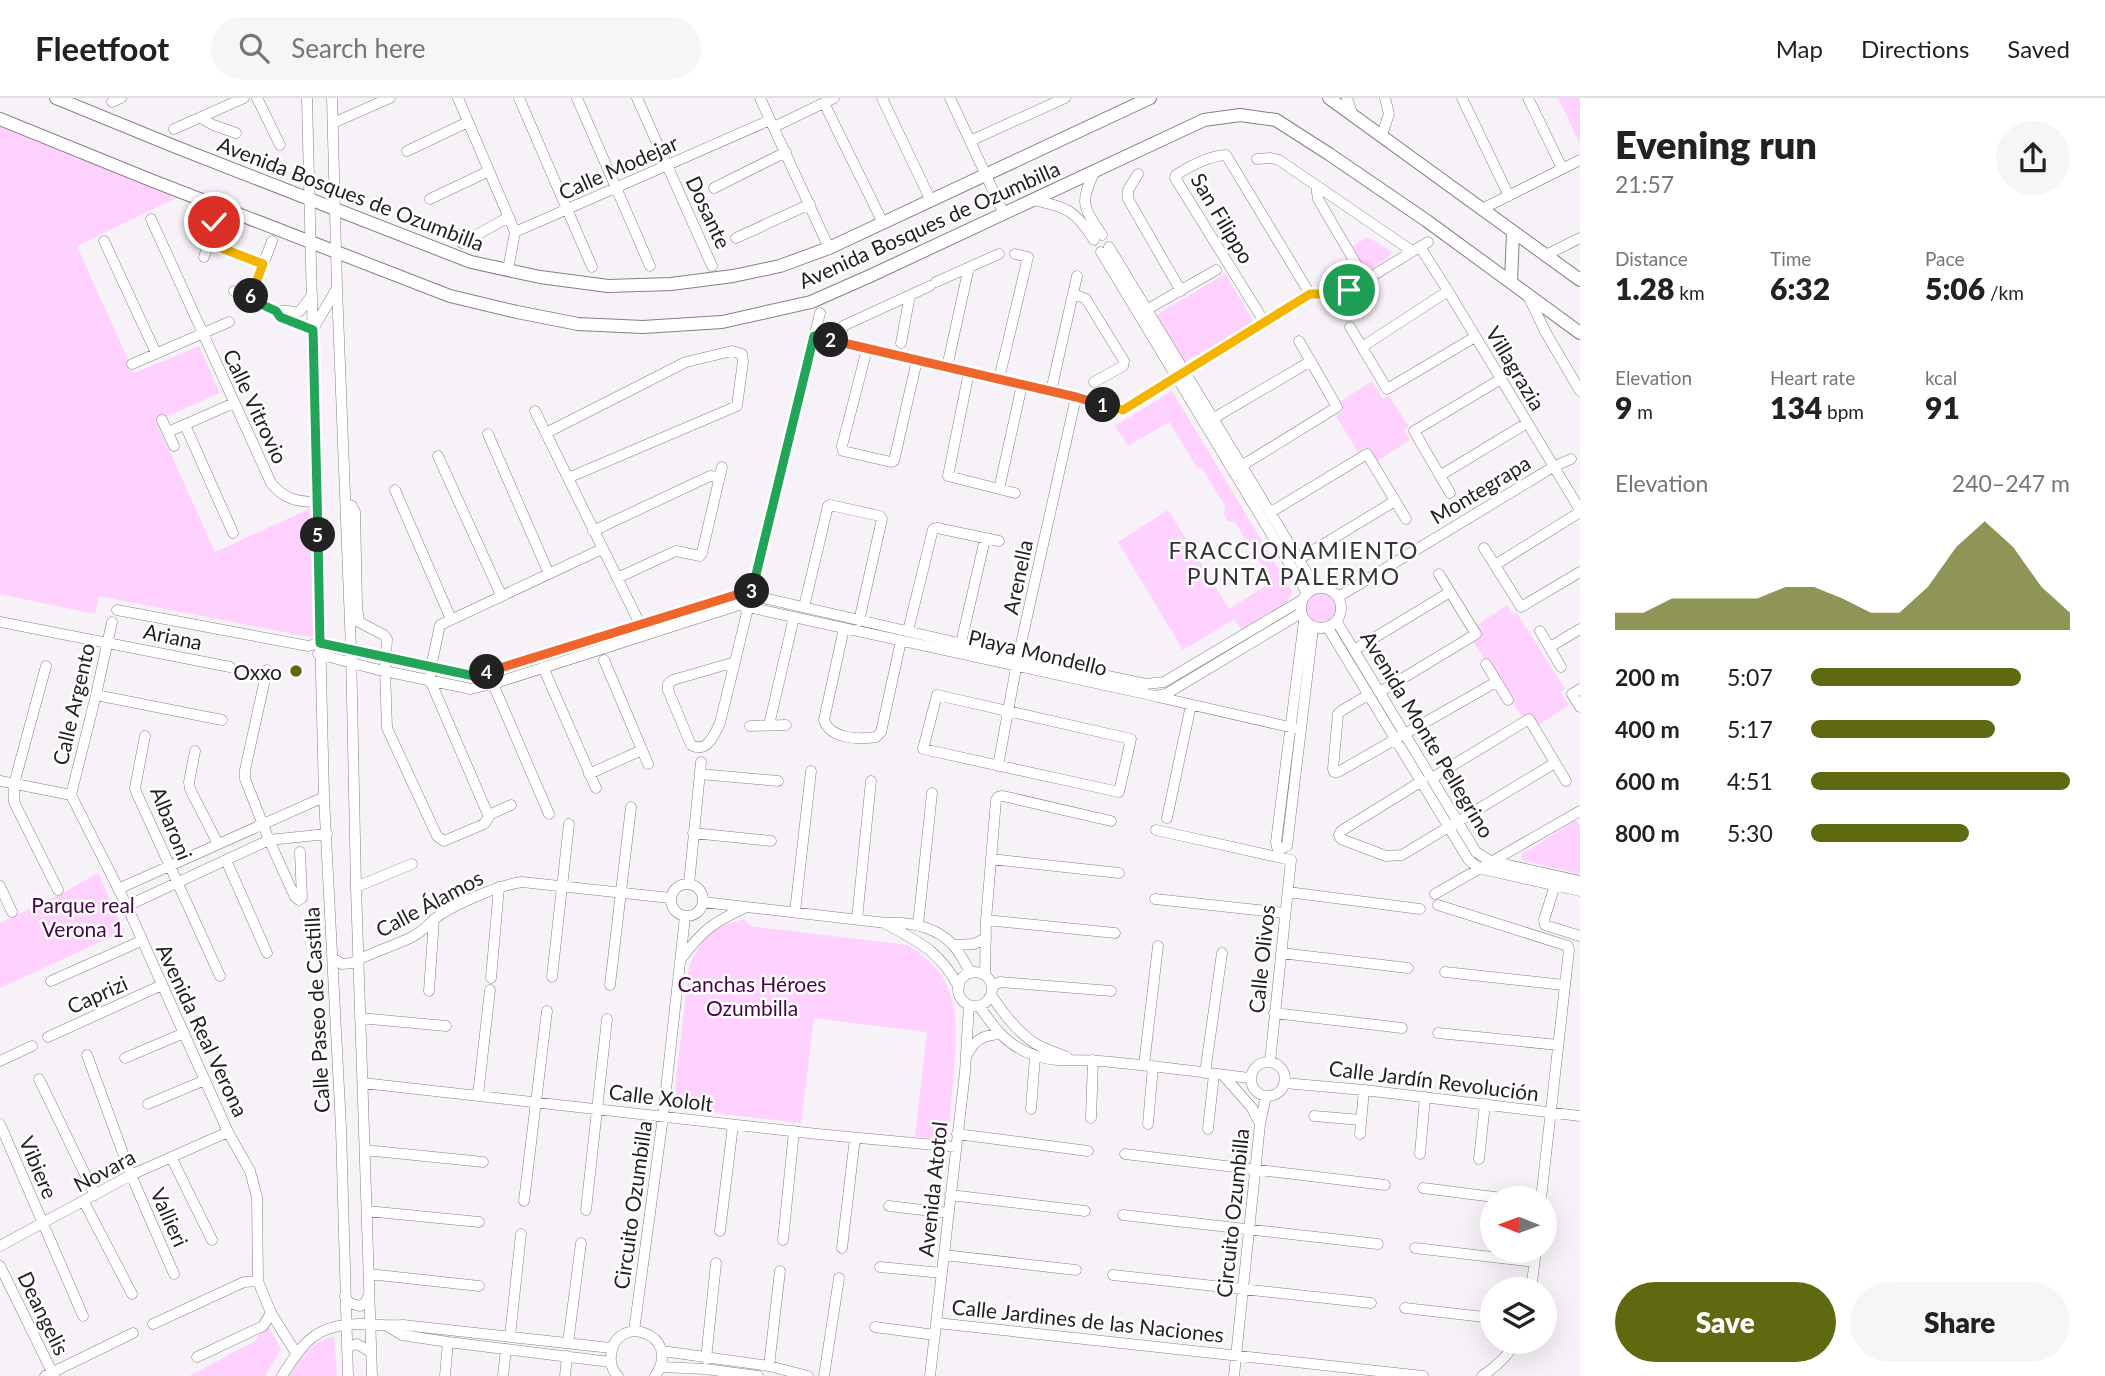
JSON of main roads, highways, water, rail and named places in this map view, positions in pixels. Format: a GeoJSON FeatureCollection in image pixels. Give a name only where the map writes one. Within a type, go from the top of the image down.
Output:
{"type":"FeatureCollection","features":[{"type":"Feature","properties":{"kind":"main road","name":"Avenida Bosques de Ozumbilla"},"geometry":{"type":"LineString","coordinates":[[56,98],[471,262],[540,277],[608,286],[671,284],[733,276],[780,266],[829,248],[1150,98]]}},
{"type":"Feature","properties":{"kind":"main road"},"geometry":{"type":"LineString","coordinates":[[1329,98],[1580,280]]}},
{"type":"Feature","properties":{"kind":"main road","name":"Avenida Bosques de Ozumbilla"},"geometry":{"type":"LineString","coordinates":[[0,119],[450,296],[578,324],[642,327],[722,321],[811,302],[1204,120],[1240,115],[1276,120],[1340,161],[1580,333]]}},
{"type":"Feature","properties":{"kind":"main road"},"geometry":{"type":"LineString","coordinates":[[1511,282],[1513,233]]}},
{"type":"Feature","properties":{"kind":"main road"},"geometry":{"type":"LineString","coordinates":[[1565,322],[1580,318]]}},
{"type":"Feature","properties":{"kind":"place","name":"Oxxo"},"geometry":{"type":"Point","coordinates":[296,671]}},
{"type":"Feature","properties":{"kind":"district","name":"FRACCIONAMIENTO PUNTA PALERMO"},"geometry":{"type":"Point","coordinates":[1294,563]}},
{"type":"Feature","properties":{"kind":"park label","name":"Parque real Verona 1"},"geometry":{"type":"Point","coordinates":[83,916]}},
{"type":"Feature","properties":{"kind":"park label","name":"Canchas Héroes Ozumbilla"},"geometry":{"type":"Point","coordinates":[752,995]}}]}
